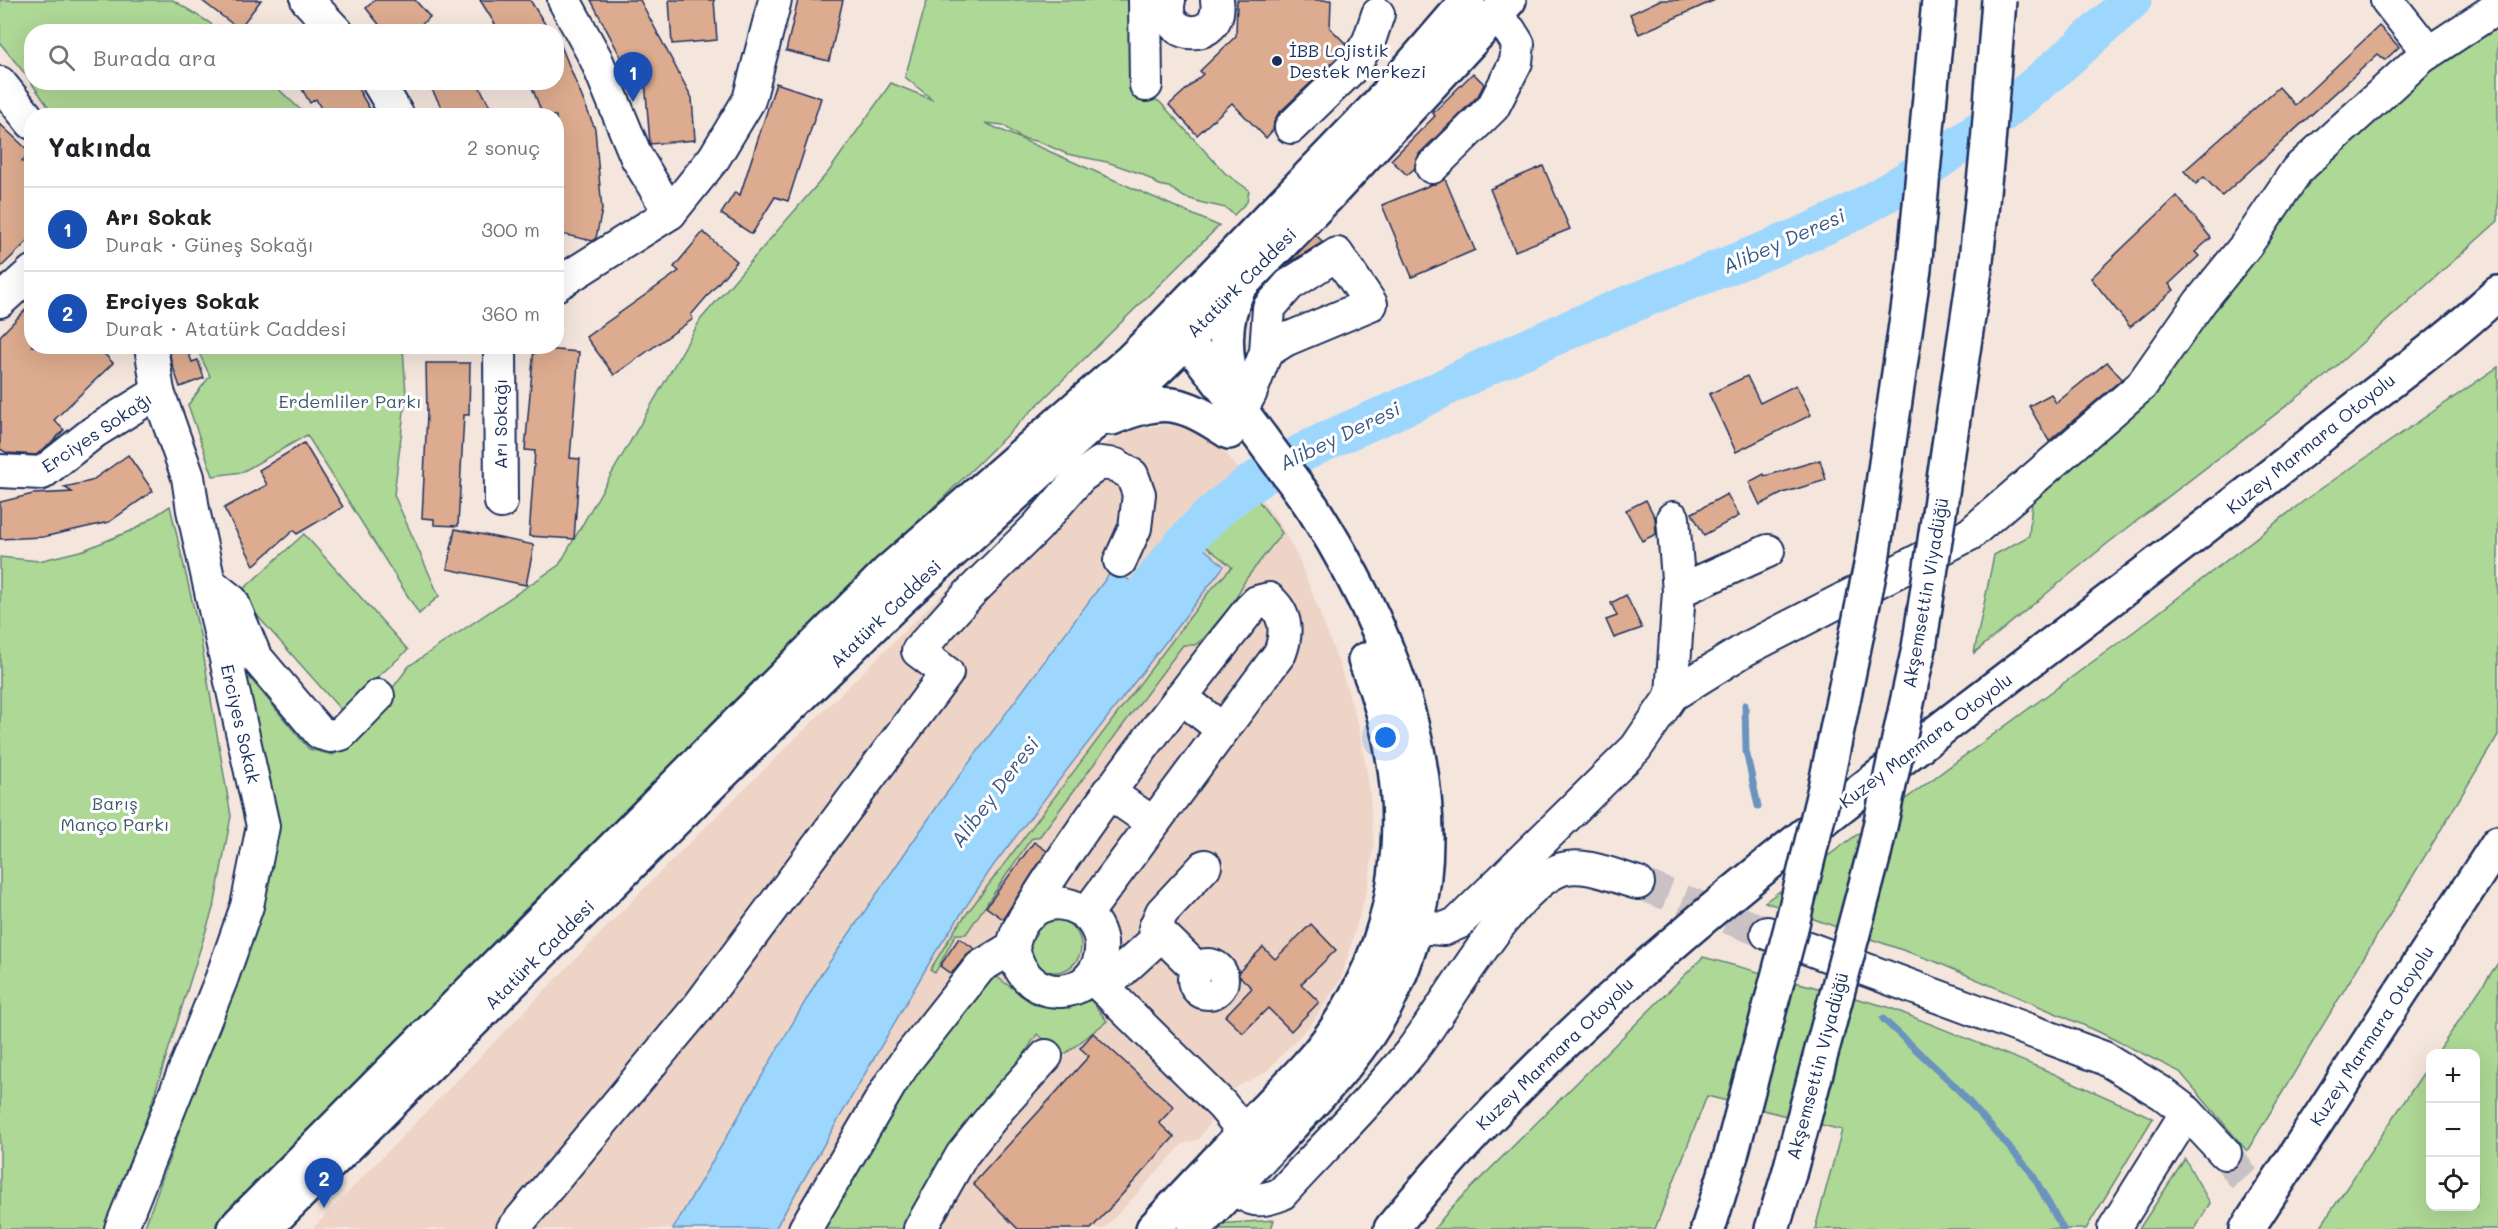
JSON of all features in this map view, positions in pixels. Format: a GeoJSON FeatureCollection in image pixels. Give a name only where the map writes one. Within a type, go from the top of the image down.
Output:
{"type":"FeatureCollection","features":[{"type":"Feature","properties":{"kind":"main road"},"geometry":{"type":"LineString","coordinates":[[1424,53],[1437,0]]}},
{"type":"Feature","properties":{"kind":"main road"},"geometry":{"type":"LineString","coordinates":[[1708,1229],[1731,1155],[1791,928],[1825,788],[1872,560],[1914,269],[1939,0]]}},
{"type":"Feature","properties":{"kind":"main road","name":"Akşemsettin Viyadüğü"},"geometry":{"type":"LineString","coordinates":[[1772,1229],[1789,1174],[1871,865],[1919,648],[1975,270],[1999,0]]}},
{"type":"Feature","properties":{"kind":"main road","name":"Atatürk Caddesi"},"geometry":{"type":"LineString","coordinates":[[264,1229],[900,599],[1088,428],[1137,389],[1171,343],[1229,279],[1292,196],[1424,53],[1490,5]]}},
{"type":"Feature","properties":{"kind":"main road","name":"Atatürk Caddesi"},"geometry":{"type":"LineString","coordinates":[[1229,279],[1325,199],[1490,5]]}},
{"type":"Feature","properties":{"kind":"main road"},"geometry":{"type":"LineString","coordinates":[[1229,279],[1230,304],[1226,339],[1237,430]]}},
{"type":"Feature","properties":{"kind":"main road","name":"Kuzey Marmara Otoyolu"},"geometry":{"type":"LineString","coordinates":[[1391,1229],[1471,1136],[1535,1069],[1665,949],[1792,843],[2238,502],[2498,293]]}},
{"type":"Feature","properties":{"kind":"main road"},"geometry":{"type":"LineString","coordinates":[[1153,1229],[1222,1177],[1255,1143],[1340,1073],[1363,1042],[1385,1006],[1407,960],[1416,927],[1427,865],[1428,825],[1413,723],[1380,636],[1351,574],[1171,343]]}},
{"type":"Feature","properties":{"kind":"main road","name":"Atatürk Caddesi"},"geometry":{"type":"LineString","coordinates":[[234,1229],[889,571],[1058,421],[1131,360],[1171,343]]}},
{"type":"Feature","properties":{"kind":"main road"},"geometry":{"type":"LineString","coordinates":[[1088,428],[1138,407],[1166,403],[1195,410],[1237,430]]}},
{"type":"Feature","properties":{"kind":"main road"},"geometry":{"type":"LineString","coordinates":[[1255,1143],[1311,1062],[1335,1032],[1356,995],[1377,953],[1389,912],[1398,860],[1400,813],[1394,757],[1384,716],[1350,622],[1325,571],[1305,517]]}},
{"type":"Feature","properties":{"kind":"main road","name":"Kuzey Marmara Otoyolu"},"geometry":{"type":"LineString","coordinates":[[2247,1229],[2498,843]]}},
{"type":"Feature","properties":{"kind":"main road"},"geometry":{"type":"LineString","coordinates":[[1194,1229],[1222,1177]]}},
{"type":"Feature","properties":{"kind":"street"},"geometry":{"type":"LineString","coordinates":[[307,0],[330,24]]}},
{"type":"Feature","properties":{"kind":"street"},"geometry":{"type":"LineString","coordinates":[[564,0],[596,59],[636,156],[669,213]]}},
{"type":"Feature","properties":{"kind":"street"},"geometry":{"type":"LineString","coordinates":[[1145,0],[1146,85]]}},
{"type":"Feature","properties":{"kind":"street"},"geometry":{"type":"LineString","coordinates":[[1169,0],[1170,20],[1175,26],[1190,33],[1207,29],[1212,23],[1218,8],[1217,0]]}},
{"type":"Feature","properties":{"kind":"street"},"geometry":{"type":"LineString","coordinates":[[2402,4],[2428,52]]}},
{"type":"Feature","properties":{"kind":"street"},"geometry":{"type":"LineString","coordinates":[[1291,127],[1354,66],[1369,41],[1378,5]]}},
{"type":"Feature","properties":{"kind":"street"},"geometry":{"type":"LineString","coordinates":[[1432,167],[1493,107],[1516,62],[1518,44],[1490,5]]}},
{"type":"Feature","properties":{"kind":"street"},"geometry":{"type":"LineString","coordinates":[[564,280],[669,213],[714,158],[749,100],[768,8]]}},
{"type":"Feature","properties":{"kind":"street"},"geometry":{"type":"LineString","coordinates":[[1416,927],[1444,929],[1458,923],[1636,748],[1672,694],[1746,649],[1970,534],[2141,386],[2200,302],[2247,244],[2297,170],[2428,52],[2498,8]]}},
{"type":"Feature","properties":{"kind":"street"},"geometry":{"type":"LineString","coordinates":[[0,83],[24,113]]}},
{"type":"Feature","properties":{"kind":"street"},"geometry":{"type":"LineString","coordinates":[[383,90],[393,108]]}},
{"type":"Feature","properties":{"kind":"street"},"geometry":{"type":"LineString","coordinates":[[0,302],[24,280]]}},
{"type":"Feature","properties":{"kind":"street"},"geometry":{"type":"LineString","coordinates":[[1237,430],[1266,351]]}},
{"type":"Feature","properties":{"kind":"street","name":"Erciyes Sokak"},"geometry":{"type":"LineString","coordinates":[[121,1229],[221,980],[247,906],[263,826],[188,477],[158,392],[152,354]]}},
{"type":"Feature","properties":{"kind":"street","name":"Arı Sokağı"},"geometry":{"type":"LineString","coordinates":[[500,354],[501,502]]}},
{"type":"Feature","properties":{"kind":"street","name":"Erciyes Sokağı"},"geometry":{"type":"LineString","coordinates":[[0,471],[42,473],[94,432],[158,392]]}},
{"type":"Feature","properties":{"kind":"street"},"geometry":{"type":"LineString","coordinates":[[513,1229],[699,1006],[947,673],[918,651],[970,593],[1037,527],[1080,477],[1100,464],[1116,465],[1132,475],[1139,494],[1135,528],[1120,561]]}},
{"type":"Feature","properties":{"kind":"street"},"geometry":{"type":"LineString","coordinates":[[1672,694],[1679,591],[1673,518]]}},
{"type":"Feature","properties":{"kind":"street"},"geometry":{"type":"LineString","coordinates":[[1679,591],[1768,551]]}},
{"type":"Feature","properties":{"kind":"street"},"geometry":{"type":"LineString","coordinates":[[209,583],[231,601],[255,656],[320,733],[331,736],[341,734],[378,696]]}},
{"type":"Feature","properties":{"kind":"street"},"geometry":{"type":"LineString","coordinates":[[1086,914],[1280,653],[1285,639],[1286,625],[1269,599],[1257,602],[1249,610],[1108,792],[1068,848],[1018,933],[1020,969],[1035,986],[1049,991],[1064,991],[1097,982],[1160,936]]}},
{"type":"Feature","properties":{"kind":"street"},"geometry":{"type":"LineString","coordinates":[[1181,697],[1222,729]]}},
{"type":"Feature","properties":{"kind":"street"},"geometry":{"type":"LineString","coordinates":[[1108,792],[1153,824]]}},
{"type":"Feature","properties":{"kind":"street"},"geometry":{"type":"LineString","coordinates":[[1543,840],[1558,854],[1563,869]]}},
{"type":"Feature","properties":{"kind":"street"},"geometry":{"type":"LineString","coordinates":[[1197,969],[1160,936],[1155,928],[1162,912],[1205,866]]}},
{"type":"Feature","properties":{"kind":"street"},"geometry":{"type":"LineString","coordinates":[[1222,1177],[1251,1200],[1281,1194],[1410,1053],[1508,913],[1541,880],[1563,869],[1575,867],[1638,883]]}},
{"type":"Feature","properties":{"kind":"street"},"geometry":{"type":"LineString","coordinates":[[805,1229],[908,1058],[980,967],[1018,933],[1040,907],[1061,903],[1074,906],[1086,914],[1095,924],[1100,937],[1101,951],[1097,982],[1222,1105],[1255,1143]]}},
{"type":"Feature","properties":{"kind":"street"},"geometry":{"type":"LineString","coordinates":[[1767,933],[2104,1058],[2162,1092],[2187,1112],[2225,1153]]}},
{"type":"Feature","properties":{"kind":"street"},"geometry":{"type":"LineString","coordinates":[[920,1229],[962,1155],[1000,1107],[1046,1056]]}},
{"type":"Feature","properties":{"kind":"street"},"geometry":{"type":"LineString","coordinates":[[2114,1229],[2187,1112]]}},
{"type":"Feature","properties":{"kind":"shaded area"},"geometry":{"type":"Polygon","coordinates":[[[1163,425],[1185,426],[1204,431],[1223,449],[1279,522],[1299,559],[1339,663],[1359,727],[1369,785],[1374,843],[1368,887],[1341,979],[1312,1023],[1265,1073],[1238,1086],[1199,1139],[1183,1144],[1104,1229],[312,1229],[667,865],[940,596],[1104,444],[1133,430],[1163,425]]]}},
{"type":"Feature","properties":{"kind":"green space"},"geometry":{"type":"Polygon","coordinates":[[[0,0],[173,0],[211,24],[24,24],[24,73],[0,43],[0,0]]]}},
{"type":"Feature","properties":{"kind":"green space"},"geometry":{"type":"Polygon","coordinates":[[[927,0],[1134,0],[1137,91],[1160,102],[1225,173],[1249,190],[1247,202],[1234,215],[1226,208],[1184,197],[1142,174],[1107,162],[1067,154],[1040,142],[1021,138],[1003,125],[985,123],[1219,226],[522,913],[216,1229],[144,1229],[215,1032],[278,818],[243,683],[250,678],[309,749],[333,755],[354,740],[409,666],[559,565],[701,319],[829,171],[891,83],[933,100],[905,77],[927,0]]]}},
{"type":"Feature","properties":{"kind":"green space"},"geometry":{"type":"Polygon","coordinates":[[[2498,20],[2498,221],[2324,377],[2108,543],[1974,653],[1994,555],[2029,536],[2033,489],[2304,176],[2391,96],[2498,20]]]}},
{"type":"Feature","properties":{"kind":"green space"},"geometry":{"type":"Polygon","coordinates":[[[36,90],[279,90],[299,108],[49,108],[36,90]]]}},
{"type":"Feature","properties":{"kind":"green space","name":"Erdemliler Parkı"},"geometry":{"type":"Polygon","coordinates":[[[199,354],[403,354],[406,395],[394,495],[439,596],[419,614],[307,435],[242,472],[213,476],[188,405],[210,376],[199,354]]]}},
{"type":"Feature","properties":{"kind":"green space"},"geometry":{"type":"Polygon","coordinates":[[[2498,367],[2498,735],[2247,1151],[2180,1072],[2097,1031],[1934,961],[1765,902],[2136,630],[2309,497],[2498,367]]]}},
{"type":"Feature","properties":{"kind":"green space"},"geometry":{"type":"Polygon","coordinates":[[[1250,489],[1282,533],[1246,579],[1233,603],[1204,638],[1195,645],[1183,645],[1040,836],[1031,839],[966,934],[956,934],[935,973],[930,970],[956,928],[1208,593],[1232,567],[1197,539],[1250,489]]]}},
{"type":"Feature","properties":{"kind":"green space","name":"Barış Manço Parkı"},"geometry":{"type":"Polygon","coordinates":[[[170,506],[200,635],[231,816],[215,902],[112,1229],[0,1229],[0,557],[39,561],[84,550],[135,529],[170,506]]]}},
{"type":"Feature","properties":{"kind":"green space"},"geometry":{"type":"Polygon","coordinates":[[[304,534],[408,650],[341,710],[238,594],[304,534]]]}},
{"type":"Feature","properties":{"kind":"green space"},"geometry":{"type":"Polygon","coordinates":[[[1050,920],[1060,920],[1074,927],[1081,946],[1074,965],[1060,972],[1050,972],[1040,968],[1033,961],[1029,951],[1029,941],[1033,931],[1040,924],[1050,920]]]}},
{"type":"Feature","properties":{"kind":"green space"},"geometry":{"type":"Polygon","coordinates":[[[1703,957],[1888,1007],[2043,1069],[2153,1118],[2086,1229],[1815,1229],[1842,1130],[1707,1096],[1655,1229],[1434,1229],[1451,1208],[1703,957]]]}},
{"type":"Feature","properties":{"kind":"green space"},"geometry":{"type":"Polygon","coordinates":[[[2498,963],[2498,1229],[2319,1229],[2426,1069],[2426,1211],[2480,1211],[2480,1049],[2440,1049],[2498,963]]]}},
{"type":"Feature","properties":{"kind":"green space"},"geometry":{"type":"Polygon","coordinates":[[[994,975],[1036,1005],[1070,1008],[1091,1000],[1107,1021],[1065,1054],[1037,1034],[912,1229],[823,1229],[910,1078],[994,975]]]}},
{"type":"Feature","properties":{"kind":"green space"},"geometry":{"type":"Polygon","coordinates":[[[2185,1159],[2210,1203],[2195,1229],[2139,1229],[2185,1159]]]}},
{"type":"Feature","properties":{"kind":"green space"},"geometry":{"type":"Polygon","coordinates":[[[1274,1220],[1271,1229],[1213,1229],[1217,1224],[1274,1220]]]}},
{"type":"Feature","properties":{"kind":"water"},"geometry":{"type":"Polygon","coordinates":[[[1193,539],[1224,566],[993,866],[935,953],[775,1229],[673,1229],[820,976],[943,798],[1113,569],[1151,595],[1193,539]]]}},
{"type":"Feature","properties":{"kind":"building"},"geometry":{"type":"Polygon","coordinates":[[[201,0],[261,0],[243,24],[232,24],[201,0]]]}},
{"type":"Feature","properties":{"kind":"building"},"geometry":{"type":"Polygon","coordinates":[[[375,0],[415,0],[430,17],[422,24],[379,24],[366,8],[375,0]]]}},
{"type":"Feature","properties":{"kind":"building"},"geometry":{"type":"Polygon","coordinates":[[[480,0],[530,0],[545,24],[495,24],[480,0]]]}},
{"type":"Feature","properties":{"kind":"building"},"geometry":{"type":"Polygon","coordinates":[[[591,0],[640,0],[692,98],[695,140],[650,144],[643,55],[625,65],[591,0]]]}},
{"type":"Feature","properties":{"kind":"building"},"geometry":{"type":"Polygon","coordinates":[[[669,0],[714,0],[717,40],[672,44],[669,0]]]}},
{"type":"Feature","properties":{"kind":"building"},"geometry":{"type":"Polygon","coordinates":[[[798,0],[843,0],[829,61],[786,51],[798,0]]]}},
{"type":"Feature","properties":{"kind":"building","name":"İBB Lojistik Destek Merkezi"},"geometry":{"type":"Polygon","coordinates":[[[1237,0],[1331,0],[1330,28],[1346,44],[1340,55],[1278,114],[1273,130],[1266,138],[1232,103],[1197,135],[1169,105],[1203,74],[1200,71],[1236,36],[1237,0]]]}},
{"type":"Feature","properties":{"kind":"building"},"geometry":{"type":"Polygon","coordinates":[[[1660,0],[1715,0],[1639,34],[1630,14],[1660,0]]]}},
{"type":"Feature","properties":{"kind":"building"},"geometry":{"type":"Polygon","coordinates":[[[2379,26],[2399,47],[2385,60],[2378,54],[2222,196],[2204,177],[2196,184],[2184,171],[2279,87],[2295,105],[2379,26]]]}},
{"type":"Feature","properties":{"kind":"building"},"geometry":{"type":"Polygon","coordinates":[[[564,53],[595,129],[602,210],[596,238],[593,241],[564,235],[564,108],[540,108],[533,90],[564,90],[564,53]]]}},
{"type":"Feature","properties":{"kind":"building"},"geometry":{"type":"Polygon","coordinates":[[[1473,73],[1484,84],[1478,96],[1419,154],[1415,168],[1407,175],[1391,160],[1435,116],[1433,113],[1473,73]]]}},
{"type":"Feature","properties":{"kind":"building"},"geometry":{"type":"Polygon","coordinates":[[[776,83],[821,98],[788,201],[775,197],[752,234],[721,214],[735,192],[740,195],[776,83]]]}},
{"type":"Feature","properties":{"kind":"building"},"geometry":{"type":"Polygon","coordinates":[[[303,90],[359,90],[369,108],[321,108],[316,99],[310,103],[303,90]]]}},
{"type":"Feature","properties":{"kind":"building"},"geometry":{"type":"Polygon","coordinates":[[[432,90],[481,90],[491,108],[442,108],[432,90]]]}},
{"type":"Feature","properties":{"kind":"building"},"geometry":{"type":"Polygon","coordinates":[[[0,124],[24,146],[22,161],[24,163],[24,245],[0,268],[0,124]]]}},
{"type":"Feature","properties":{"kind":"building"},"geometry":{"type":"Polygon","coordinates":[[[1543,166],[1570,229],[1515,251],[1490,189],[1543,166]]]}},
{"type":"Feature","properties":{"kind":"building"},"geometry":{"type":"Polygon","coordinates":[[[1445,179],[1475,250],[1412,277],[1382,205],[1445,179]]]}},
{"type":"Feature","properties":{"kind":"building"},"geometry":{"type":"Polygon","coordinates":[[[2177,196],[2211,238],[2195,252],[2199,256],[2169,284],[2174,290],[2130,327],[2091,278],[2177,196]]]}},
{"type":"Feature","properties":{"kind":"building"},"geometry":{"type":"Polygon","coordinates":[[[703,232],[737,261],[691,315],[693,319],[614,375],[586,337],[679,271],[674,267],[703,232]]]}},
{"type":"Feature","properties":{"kind":"building"},"geometry":{"type":"Polygon","coordinates":[[[1316,235],[1323,242],[1287,264],[1316,235]]]}},
{"type":"Feature","properties":{"kind":"building"},"geometry":{"type":"Polygon","coordinates":[[[24,311],[24,354],[105,354],[113,363],[54,420],[64,430],[36,455],[7,453],[0,449],[0,336],[24,311]]]}},
{"type":"Feature","properties":{"kind":"building"},"geometry":{"type":"Polygon","coordinates":[[[564,351],[579,352],[570,458],[580,459],[574,539],[529,536],[535,451],[525,450],[533,354],[564,354],[564,351]]]}},
{"type":"Feature","properties":{"kind":"building"},"geometry":{"type":"Polygon","coordinates":[[[170,354],[189,354],[192,362],[198,360],[204,378],[180,387],[170,354]]]}},
{"type":"Feature","properties":{"kind":"building"},"geometry":{"type":"Polygon","coordinates":[[[2107,362],[2122,379],[2049,441],[2029,406],[2051,394],[2056,403],[2107,362]]]}},
{"type":"Feature","properties":{"kind":"building"},"geometry":{"type":"Polygon","coordinates":[[[426,363],[470,363],[469,415],[464,415],[458,526],[434,525],[434,519],[422,518],[427,414],[426,363]]]}},
{"type":"Feature","properties":{"kind":"building"},"geometry":{"type":"Polygon","coordinates":[[[1747,376],[1760,403],[1796,385],[1811,415],[1736,452],[1709,394],[1747,376]]]}},
{"type":"Feature","properties":{"kind":"building"},"geometry":{"type":"Polygon","coordinates":[[[304,443],[343,507],[297,534],[294,530],[254,565],[224,508],[267,485],[259,470],[304,443]]]}},
{"type":"Feature","properties":{"kind":"building"},"geometry":{"type":"Polygon","coordinates":[[[128,455],[153,491],[109,522],[43,537],[0,539],[0,502],[33,494],[72,492],[64,487],[91,481],[128,455]]]}},
{"type":"Feature","properties":{"kind":"building"},"geometry":{"type":"Polygon","coordinates":[[[1820,460],[1826,480],[1783,493],[1760,505],[1749,482],[1764,474],[1765,476],[1820,460]]]}},
{"type":"Feature","properties":{"kind":"building"},"geometry":{"type":"Polygon","coordinates":[[[1727,494],[1739,516],[1704,535],[1692,513],[1727,494]]]}},
{"type":"Feature","properties":{"kind":"building"},"geometry":{"type":"Polygon","coordinates":[[[1646,500],[1655,518],[1656,534],[1642,541],[1626,510],[1646,500]]]}},
{"type":"Feature","properties":{"kind":"building"},"geometry":{"type":"Polygon","coordinates":[[[455,529],[534,545],[526,585],[447,569],[455,529]]]}},
{"type":"Feature","properties":{"kind":"building"},"geometry":{"type":"Polygon","coordinates":[[[1626,595],[1642,628],[1614,638],[1606,620],[1617,616],[1611,603],[1626,595]]]}},
{"type":"Feature","properties":{"kind":"building"},"geometry":{"type":"Polygon","coordinates":[[[1034,842],[1047,851],[1003,919],[986,907],[1034,842]]]}},
{"type":"Feature","properties":{"kind":"building"},"geometry":{"type":"Polygon","coordinates":[[[1311,924],[1336,950],[1301,984],[1319,1002],[1291,1031],[1268,1008],[1243,1033],[1225,1016],[1252,988],[1237,974],[1263,947],[1275,959],[1311,924]]]}},
{"type":"Feature","properties":{"kind":"building"},"geometry":{"type":"Polygon","coordinates":[[[959,938],[975,949],[951,974],[940,966],[959,938]]]}},
{"type":"Feature","properties":{"kind":"building"},"geometry":{"type":"Polygon","coordinates":[[[1093,1033],[1174,1107],[1159,1123],[1174,1137],[1091,1229],[1018,1229],[973,1184],[1089,1056],[1080,1048],[1093,1033]]]}},
{"type":"Feature","properties":{"kind":"waterway","name":"Alibey Deresi"},"geometry":{"type":"LineString","coordinates":[[1114,635],[1165,566],[1208,518],[1246,487],[1269,472],[1316,446],[1417,401],[1494,363],[1617,309],[1788,242],[1839,219],[1919,173],[1993,120],[2064,62],[2132,0]]}},
{"type":"Feature","properties":{"kind":"waterway"},"geometry":{"type":"LineString","coordinates":[[1745,705],[1746,751],[1758,806]]}},
{"type":"Feature","properties":{"kind":"waterway"},"geometry":{"type":"LineString","coordinates":[[1883,1019],[1954,1085],[2031,1172],[2063,1229]]}},
{"type":"Feature","properties":{"kind":"tunnel"},"geometry":{"type":"LineString","coordinates":[[1638,883],[1767,933]]}},
{"type":"Feature","properties":{"kind":"tunnel"},"geometry":{"type":"LineString","coordinates":[[2225,1153],[2282,1229]]}},
{"type":"Feature","properties":{"kind":"place","name":"İBB Lojistik Destek Merkezi"},"geometry":{"type":"Point","coordinates":[1277,61]}},
{"type":"Feature","properties":{"kind":"place","name":"Arı Sokak"},"geometry":{"type":"Point","coordinates":[633,102]}},
{"type":"Feature","properties":{"kind":"place","name":"Erciyes Sokak"},"geometry":{"type":"Point","coordinates":[324,1208]}}]}
